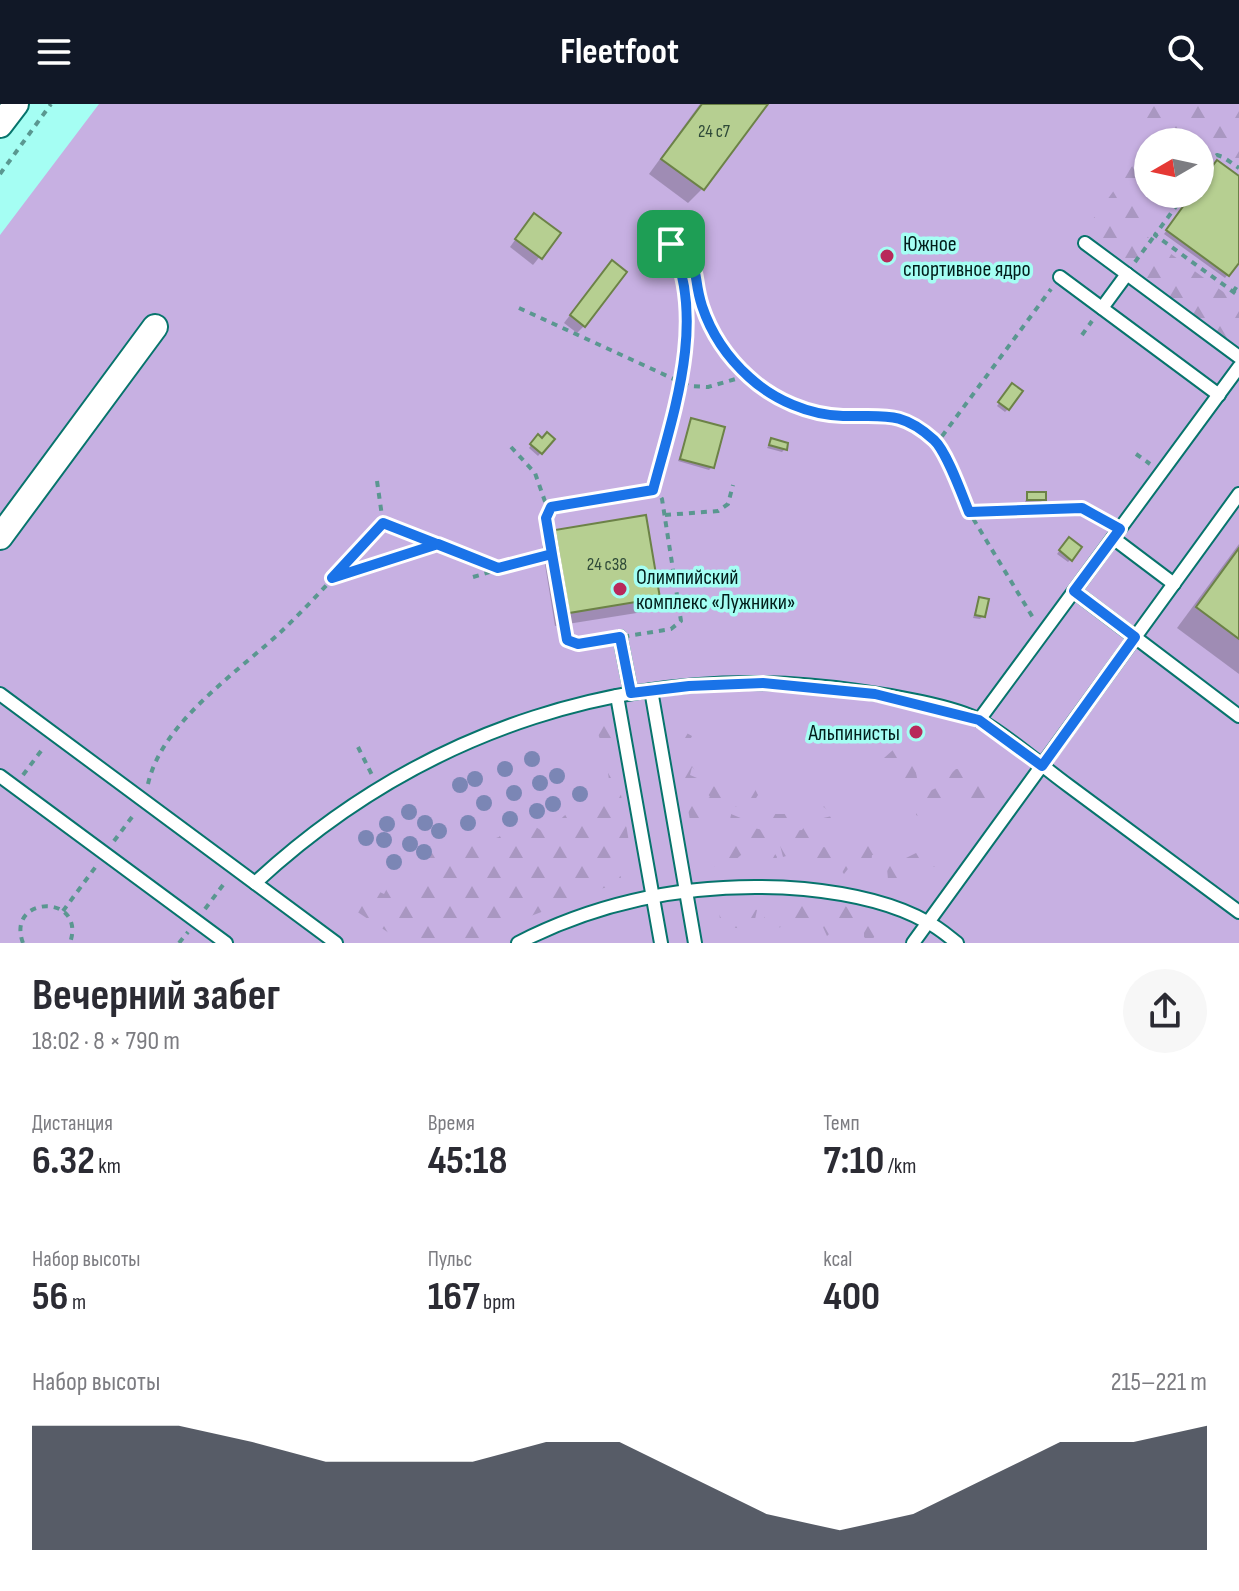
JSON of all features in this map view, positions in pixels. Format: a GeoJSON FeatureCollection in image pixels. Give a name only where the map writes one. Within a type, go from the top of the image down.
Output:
{"type":"FeatureCollection","features":[{"type":"Feature","properties":{"kind":"street"},"geometry":{"type":"LineString","coordinates":[[0,125],[16,104]]}},
{"type":"Feature","properties":{"kind":"street"},"geometry":{"type":"LineString","coordinates":[[0,537],[155,327]]}},
{"type":"Feature","properties":{"kind":"lane"},"geometry":{"type":"LineString","coordinates":[[1085,243],[1239,357]]}},
{"type":"Feature","properties":{"kind":"lane"},"geometry":{"type":"LineString","coordinates":[[1102,308],[1127,274]]}},
{"type":"Feature","properties":{"kind":"lane"},"geometry":{"type":"LineString","coordinates":[[1060,277],[1219,395]]}},
{"type":"Feature","properties":{"kind":"lane"},"geometry":{"type":"LineString","coordinates":[[979,720],[1236,376]]}},
{"type":"Feature","properties":{"kind":"lane"},"geometry":{"type":"LineString","coordinates":[[913,943],[1239,494]]}},
{"type":"Feature","properties":{"kind":"lane"},"geometry":{"type":"LineString","coordinates":[[1116,534],[1174,584]]}},
{"type":"Feature","properties":{"kind":"lane"},"geometry":{"type":"LineString","coordinates":[[1074,591],[1239,716]]}},
{"type":"Feature","properties":{"kind":"lane"},"geometry":{"type":"LineString","coordinates":[[620,637],[631,693]]}},
{"type":"Feature","properties":{"kind":"lane"},"geometry":{"type":"LineString","coordinates":[[255,883],[323,826],[378,788],[440,754],[538,715],[651,690],[724,683],[803,685],[875,694],[979,720],[1239,912]]}},
{"type":"Feature","properties":{"kind":"lane"},"geometry":{"type":"LineString","coordinates":[[651,690],[695,943]]}},
{"type":"Feature","properties":{"kind":"lane"},"geometry":{"type":"LineString","coordinates":[[0,694],[336,943]]}},
{"type":"Feature","properties":{"kind":"lane"},"geometry":{"type":"LineString","coordinates":[[617,696],[661,943]]}},
{"type":"Feature","properties":{"kind":"lane"},"geometry":{"type":"LineString","coordinates":[[0,776],[226,943]]}},
{"type":"Feature","properties":{"kind":"lane"},"geometry":{"type":"LineString","coordinates":[[518,943],[589,913],[652,895],[762,886],[817,891],[881,903],[929,922],[957,943]]}},
{"type":"Feature","properties":{"kind":"path"},"geometry":{"type":"LineString","coordinates":[[0,174],[51,104]]}},
{"type":"Feature","properties":{"kind":"path"},"geometry":{"type":"LineString","coordinates":[[1214,157],[1223,157],[1239,168]]}},
{"type":"Feature","properties":{"kind":"path"},"geometry":{"type":"LineString","coordinates":[[1127,274],[1175,208]]}},
{"type":"Feature","properties":{"kind":"path"},"geometry":{"type":"LineString","coordinates":[[1155,235],[1239,296]]}},
{"type":"Feature","properties":{"kind":"path"},"geometry":{"type":"LineString","coordinates":[[653,490],[681,383],[685,299],[682,272],[671,244],[692,262],[702,307],[730,358],[771,394],[791,404],[826,414],[894,416],[937,443],[969,512],[1043,633]]}},
{"type":"Feature","properties":{"kind":"path"},"geometry":{"type":"LineString","coordinates":[[937,443],[1060,277]]}},
{"type":"Feature","properties":{"kind":"path"},"geometry":{"type":"LineString","coordinates":[[1233,292],[1239,283]]}},
{"type":"Feature","properties":{"kind":"path"},"geometry":{"type":"LineString","coordinates":[[519,308],[681,383],[708,387],[747,376]]}},
{"type":"Feature","properties":{"kind":"path"},"geometry":{"type":"LineString","coordinates":[[511,447],[535,473],[548,510],[546,518],[567,640],[578,644],[671,629],[681,621],[661,495],[653,490],[556,506],[548,510]]}},
{"type":"Feature","properties":{"kind":"path"},"geometry":{"type":"LineString","coordinates":[[377,481],[383,523]]}},
{"type":"Feature","properties":{"kind":"path"},"geometry":{"type":"LineString","coordinates":[[665,515],[718,511],[728,504],[733,485]]}},
{"type":"Feature","properties":{"kind":"path"},"geometry":{"type":"LineString","coordinates":[[969,512],[1082,508],[1116,534]]}},
{"type":"Feature","properties":{"kind":"path"},"geometry":{"type":"LineString","coordinates":[[383,523],[498,568]]}},
{"type":"Feature","properties":{"kind":"path"},"geometry":{"type":"LineString","coordinates":[[144,801],[153,763],[176,731],[287,626],[383,523]]}},
{"type":"Feature","properties":{"kind":"path"},"geometry":{"type":"LineString","coordinates":[[332,578],[438,544]]}},
{"type":"Feature","properties":{"kind":"path"},"geometry":{"type":"LineString","coordinates":[[473,577],[552,554]]}},
{"type":"Feature","properties":{"kind":"path"},"geometry":{"type":"LineString","coordinates":[[14,786],[53,733]]}},
{"type":"Feature","properties":{"kind":"path"},"geometry":{"type":"LineString","coordinates":[[358,747],[378,788]]}},
{"type":"Feature","properties":{"kind":"path"},"geometry":{"type":"LineString","coordinates":[[179,943],[235,868]]}},
{"type":"Feature","properties":{"kind":"path"},"geometry":{"type":"LineString","coordinates":[[23,943],[20,926],[25,916],[43,906],[53,906],[70,919],[73,929],[70,943]]}},
{"type":"Feature","properties":{"kind":"green space","name":"Олимпийский комплекс «Лужники»"},"geometry":{"type":"Polygon","coordinates":[[[99,104],[1239,104],[1239,943],[0,943],[0,235],[99,104]]]}},
{"type":"Feature","properties":{"kind":"green space"},"geometry":{"type":"Polygon","coordinates":[[[1155,104],[1239,104],[1239,161],[1214,143],[1214,128],[1137,128],[1155,104]]]}},
{"type":"Feature","properties":{"kind":"green space"},"geometry":{"type":"Polygon","coordinates":[[[1134,163],[1134,208],[1164,208],[1145,235],[1233,299],[1239,292],[1239,350],[1082,234],[1134,163]]]}},
{"type":"Feature","properties":{"kind":"green space"},"geometry":{"type":"Polygon","coordinates":[[[608,718],[631,854],[628,858],[621,857],[615,850],[613,857],[602,860],[599,869],[616,871],[621,877],[618,885],[580,894],[532,916],[502,916],[497,926],[481,918],[478,924],[489,932],[476,943],[404,943],[353,909],[349,901],[367,886],[384,894],[390,883],[402,881],[417,890],[420,879],[411,874],[410,864],[444,847],[469,847],[499,837],[507,825],[525,820],[545,833],[553,832],[572,810],[583,805],[587,810],[594,809],[596,787],[604,787],[609,780],[607,765],[599,758],[600,739],[595,726],[608,718]]]}},
{"type":"Feature","properties":{"kind":"green space"},"geometry":{"type":"Polygon","coordinates":[[[683,731],[692,736],[687,746],[692,758],[697,754],[706,754],[708,762],[705,768],[695,770],[692,767],[690,775],[697,778],[702,802],[710,797],[705,790],[713,786],[736,788],[740,792],[745,784],[753,785],[758,795],[753,803],[746,804],[739,798],[738,806],[728,809],[723,821],[702,815],[697,822],[704,829],[704,836],[716,845],[730,842],[734,828],[731,814],[743,819],[743,831],[754,828],[776,833],[802,830],[812,825],[818,834],[822,829],[819,819],[832,816],[836,818],[838,826],[832,830],[830,838],[817,842],[802,855],[783,857],[779,841],[773,836],[767,841],[777,857],[774,866],[757,864],[750,847],[730,868],[722,871],[711,864],[708,855],[703,855],[694,843],[682,775],[678,768],[679,743],[675,734],[683,731]]]}},
{"type":"Feature","properties":{"kind":"green space"},"geometry":{"type":"Polygon","coordinates":[[[893,750],[917,753],[917,778],[908,782],[900,778],[894,784],[885,781],[884,758],[893,750]]]}},
{"type":"Feature","properties":{"kind":"green space"},"geometry":{"type":"Polygon","coordinates":[[[956,769],[972,771],[984,778],[991,787],[985,801],[971,801],[951,795],[941,810],[924,818],[916,815],[920,796],[936,788],[956,769]]]}},
{"type":"Feature","properties":{"kind":"green space"},"geometry":{"type":"Polygon","coordinates":[[[825,789],[831,792],[830,801],[835,804],[835,810],[828,811],[824,807],[814,810],[810,805],[811,799],[819,803],[823,799],[821,792],[825,789]]]}},
{"type":"Feature","properties":{"kind":"green space"},"geometry":{"type":"Polygon","coordinates":[[[767,809],[771,814],[795,814],[795,810],[799,809],[804,811],[805,818],[789,823],[779,820],[768,822],[765,826],[757,819],[767,809]]]}},
{"type":"Feature","properties":{"kind":"green space"},"geometry":{"type":"Polygon","coordinates":[[[873,838],[896,843],[895,858],[902,860],[935,848],[945,854],[946,860],[942,867],[930,867],[925,862],[919,876],[896,885],[888,880],[887,868],[878,854],[872,855],[871,865],[860,875],[851,865],[844,874],[833,860],[819,866],[805,862],[822,847],[865,850],[867,840],[873,838]]]}},
{"type":"Feature","properties":{"kind":"green space"},"geometry":{"type":"Polygon","coordinates":[[[807,900],[822,903],[823,910],[832,909],[841,902],[853,912],[864,912],[871,916],[875,936],[870,942],[864,937],[864,930],[855,939],[848,937],[845,925],[836,927],[827,936],[822,918],[818,915],[814,923],[811,921],[800,927],[790,921],[777,928],[763,923],[765,915],[807,900]]]}},
{"type":"Feature","properties":{"kind":"green space"},"geometry":{"type":"Polygon","coordinates":[[[731,903],[757,910],[754,924],[736,928],[720,920],[719,909],[731,903]]]}},
{"type":"Feature","properties":{"kind":"building"},"geometry":{"type":"Polygon","coordinates":[[[702,104],[768,104],[704,190],[661,159],[702,104]]]}},
{"type":"Feature","properties":{"kind":"building"},"geometry":{"type":"Polygon","coordinates":[[[1217,160],[1239,176],[1239,263],[1229,276],[1166,230],[1182,208],[1214,208],[1214,164],[1217,160]]]}},
{"type":"Feature","properties":{"kind":"building"},"geometry":{"type":"Polygon","coordinates":[[[534,213],[561,233],[542,259],[515,239],[534,213]]]}},
{"type":"Feature","properties":{"kind":"building"},"geometry":{"type":"Polygon","coordinates":[[[612,260],[627,272],[585,327],[570,315],[612,260]]]}},
{"type":"Feature","properties":{"kind":"building"},"geometry":{"type":"Polygon","coordinates":[[[1012,383],[1023,391],[1009,410],[998,402],[1012,383]]]}},
{"type":"Feature","properties":{"kind":"building"},"geometry":{"type":"Polygon","coordinates":[[[691,418],[725,427],[714,468],[680,459],[691,418]]]}},
{"type":"Feature","properties":{"kind":"building"},"geometry":{"type":"Polygon","coordinates":[[[547,432],[555,439],[542,454],[530,444],[538,434],[542,438],[547,432]]]}},
{"type":"Feature","properties":{"kind":"building"},"geometry":{"type":"Polygon","coordinates":[[[771,438],[788,443],[787,450],[769,445],[771,438]]]}},
{"type":"Feature","properties":{"kind":"building"},"geometry":{"type":"Polygon","coordinates":[[[1027,492],[1046,492],[1046,500],[1027,500],[1027,492]]]}},
{"type":"Feature","properties":{"kind":"building"},"geometry":{"type":"Polygon","coordinates":[[[646,515],[660,598],[569,613],[555,530],[646,515]]]}},
{"type":"Feature","properties":{"kind":"building"},"geometry":{"type":"Polygon","coordinates":[[[1069,537],[1082,547],[1072,561],[1059,550],[1069,537]]]}},
{"type":"Feature","properties":{"kind":"building"},"geometry":{"type":"Polygon","coordinates":[[[1239,548],[1239,639],[1196,607],[1239,548]]]}},
{"type":"Feature","properties":{"kind":"building"},"geometry":{"type":"Polygon","coordinates":[[[979,597],[989,599],[985,617],[975,615],[979,597]]]}},
{"type":"Feature","properties":{"kind":"place","name":"Южное спортивное ядро"},"geometry":{"type":"Point","coordinates":[887,256]}},
{"type":"Feature","properties":{"kind":"place","name":"Олимпийский комплекс «Лужники»"},"geometry":{"type":"Point","coordinates":[620,589]}},
{"type":"Feature","properties":{"kind":"place","name":"Альпинисты"},"geometry":{"type":"Point","coordinates":[916,732]}},
{"type":"Feature","properties":{"kind":"route"},"geometry":{"type":"LineString","coordinates":[[671,244],[684,283],[684,363],[653,490],[551,507],[546,518],[552,554],[498,568],[438,544],[332,578],[383,523],[438,544],[498,568],[537,558],[552,554],[567,640],[578,644],[620,637],[631,693],[724,683],[763,683],[839,688],[875,694],[979,720],[1042,766],[1135,637],[1074,591],[1120,529],[1089,510],[1076,507],[969,512],[939,446],[908,422],[887,415],[826,414],[791,404],[771,394],[747,376],[717,340],[702,307],[694,266],[689,257],[671,244]]}}]}
